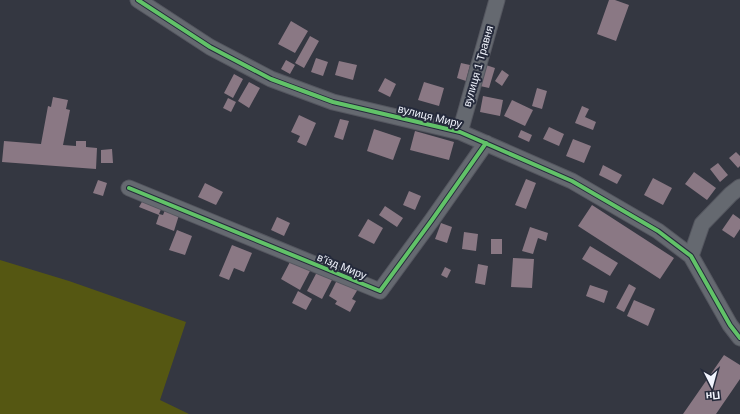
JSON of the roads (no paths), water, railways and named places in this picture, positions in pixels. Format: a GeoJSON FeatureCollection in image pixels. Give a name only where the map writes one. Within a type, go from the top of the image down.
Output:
{"type":"FeatureCollection","features":[{"type":"Feature","properties":{"kind":"street","name":"вулиця Миру"},"geometry":{"type":"LineString","coordinates":[[138,0],[210,47],[271,79],[333,102],[460,132],[572,181],[658,231],[692,256],[730,325],[740,338]]}},
{"type":"Feature","properties":{"kind":"street","name":"вулиця 1 Травня"},"geometry":{"type":"LineString","coordinates":[[460,132],[497,0]]}},
{"type":"Feature","properties":{"kind":"street","name":"в'їзд Миру"},"geometry":{"type":"LineString","coordinates":[[129,188],[380,291],[486,143]]}},
{"type":"Feature","properties":{"kind":"street"},"geometry":{"type":"LineString","coordinates":[[692,256],[702,224],[731,194],[740,187]]}}]}
